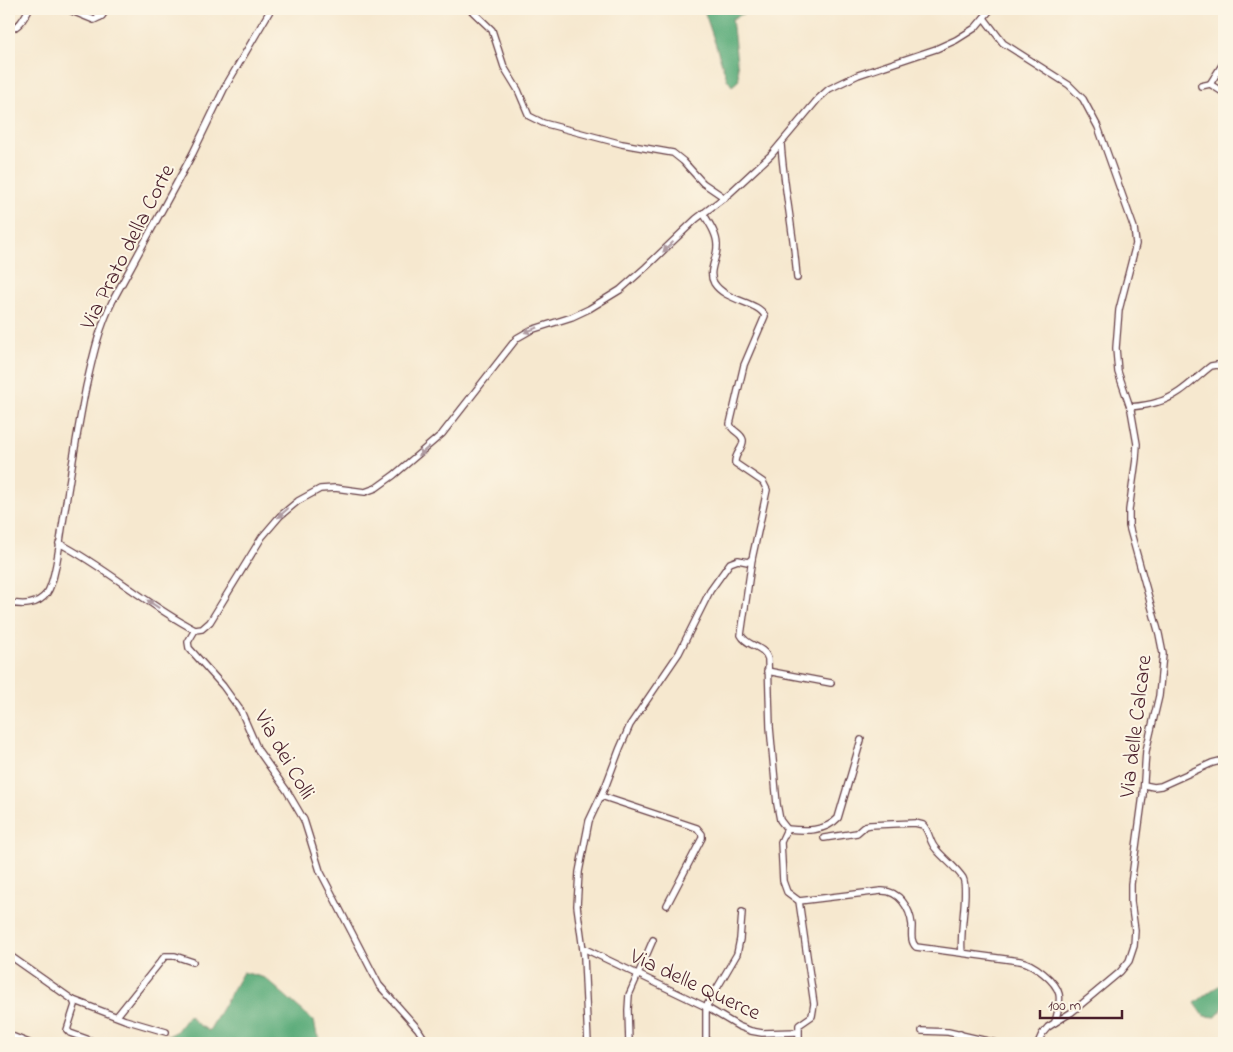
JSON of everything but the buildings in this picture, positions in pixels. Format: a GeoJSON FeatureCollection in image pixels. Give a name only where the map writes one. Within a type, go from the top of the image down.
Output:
{"type":"FeatureCollection","features":[{"type":"Feature","properties":{"kind":"street"},"geometry":{"type":"LineString","coordinates":[[9,30],[22,21],[29,9]]}},
{"type":"Feature","properties":{"kind":"street"},"geometry":{"type":"LineString","coordinates":[[67,9],[96,20],[107,9]]}},
{"type":"Feature","properties":{"kind":"street"},"geometry":{"type":"LineString","coordinates":[[94,9],[100,17]]}},
{"type":"Feature","properties":{"kind":"street","name":"Via Prato della Corte"},"geometry":{"type":"LineString","coordinates":[[9,603],[28,604],[37,601],[46,594],[52,583],[82,408],[102,323],[193,153],[224,89],[271,9]]}},
{"type":"Feature","properties":{"kind":"street"},"geometry":{"type":"LineString","coordinates":[[470,9],[492,30],[504,67],[519,93],[529,116],[545,124],[627,146],[673,154],[701,182],[724,198]]}},
{"type":"Feature","properties":{"kind":"street"},"geometry":{"type":"LineString","coordinates":[[59,543],[76,552],[167,614],[195,630],[202,629],[213,617],[262,537],[274,521],[292,506],[307,495],[320,489],[335,488],[367,492],[394,475],[442,434],[517,338],[534,329],[572,317],[604,301],[634,278],[703,213],[724,198],[781,144],[818,99],[832,88],[863,73],[952,42],[973,30],[991,9]]}},
{"type":"Feature","properties":{"kind":"street","name":"Via delle Calcare"},"geometry":{"type":"LineString","coordinates":[[984,18],[995,34],[1006,45],[1077,92],[1090,111],[1101,134],[1136,235],[1136,246],[1120,310],[1117,340],[1118,372],[1130,407],[1137,448],[1129,510],[1129,526],[1159,634],[1162,654],[1158,700],[1146,751],[1144,785],[1131,884],[1135,936],[1132,953],[1127,964],[1120,972],[1072,1012],[1044,1031],[1038,1043]]}},
{"type":"Feature","properties":{"kind":"street"},"geometry":{"type":"LineString","coordinates":[[1201,86],[1210,84],[1224,62]]}},
{"type":"Feature","properties":{"kind":"street"},"geometry":{"type":"LineString","coordinates":[[1210,84],[1224,93]]}},
{"type":"Feature","properties":{"kind":"street"},"geometry":{"type":"LineString","coordinates":[[781,144],[797,278]]}},
{"type":"Feature","properties":{"kind":"street"},"geometry":{"type":"LineString","coordinates":[[703,213],[714,233],[717,243],[711,274],[714,282],[728,296],[760,309],[765,316],[744,365],[730,422],[732,430],[743,439],[735,463],[764,482],[767,487],[752,559],[741,635],[745,641],[766,653],[768,659],[770,727],[779,813],[781,822],[787,829],[810,830],[830,824],[838,818],[861,740]]}},
{"type":"Feature","properties":{"kind":"street"},"geometry":{"type":"LineString","coordinates":[[1130,407],[1154,404],[1165,400],[1179,392],[1211,366],[1218,364],[1224,367]]}},
{"type":"Feature","properties":{"kind":"street"},"geometry":{"type":"LineString","coordinates":[[588,1043],[583,948],[577,906],[579,872],[588,825],[633,720],[679,652],[710,591],[730,563],[738,560],[748,562],[752,559]]}},
{"type":"Feature","properties":{"kind":"street","name":"Via dei Colli"},"geometry":{"type":"LineString","coordinates":[[195,630],[188,642],[189,648],[223,686],[241,711],[258,750],[287,791],[304,820],[320,871],[378,983],[418,1029],[427,1043]]}},
{"type":"Feature","properties":{"kind":"street"},"geometry":{"type":"LineString","coordinates":[[768,671],[831,683]]}},
{"type":"Feature","properties":{"kind":"street"},"geometry":{"type":"LineString","coordinates":[[1144,785],[1161,786],[1212,763],[1224,760]]}},
{"type":"Feature","properties":{"kind":"street"},"geometry":{"type":"LineString","coordinates":[[601,796],[697,828],[702,834],[702,838],[667,905]]}},
{"type":"Feature","properties":{"kind":"street"},"geometry":{"type":"LineString","coordinates":[[824,838],[857,833],[868,826],[915,823],[923,825],[927,830],[933,847],[959,873],[964,882],[962,952]]}},
{"type":"Feature","properties":{"kind":"street"},"geometry":{"type":"LineString","coordinates":[[787,829],[781,842],[783,881],[787,892],[799,901],[892,891],[898,895],[908,912],[915,946],[1023,961],[1034,966],[1052,982],[1059,992],[1060,1001],[1055,1022]]}},
{"type":"Feature","properties":{"kind":"street"},"geometry":{"type":"LineString","coordinates":[[799,901],[815,1006],[812,1016],[800,1024],[798,1032],[799,1043]]}},
{"type":"Feature","properties":{"kind":"street"},"geometry":{"type":"LineString","coordinates":[[706,1043],[706,1007],[736,954],[740,941],[742,912]]}},
{"type":"Feature","properties":{"kind":"street"},"geometry":{"type":"LineString","coordinates":[[630,1043],[628,998],[653,940]]}},
{"type":"Feature","properties":{"kind":"street","name":"Via delle Querce"},"geometry":{"type":"LineString","coordinates":[[583,948],[706,1007],[738,1026],[762,1033],[798,1032]]}},
{"type":"Feature","properties":{"kind":"street"},"geometry":{"type":"LineString","coordinates":[[9,955],[73,1000],[166,1032]]}},
{"type":"Feature","properties":{"kind":"street"},"geometry":{"type":"LineString","coordinates":[[117,1016],[165,956],[175,956],[193,962]]}},
{"type":"Feature","properties":{"kind":"street"},"geometry":{"type":"LineString","coordinates":[[73,1000],[75,1005],[67,1030],[70,1033],[95,1042]]}},
{"type":"Feature","properties":{"kind":"street"},"geometry":{"type":"LineString","coordinates":[[922,1031],[960,1034],[996,1043]]}},
{"type":"Feature","properties":{"kind":"street"},"geometry":{"type":"LineString","coordinates":[[958,1043],[960,1034]]}},
{"type":"Feature","properties":{"kind":"street"},"geometry":{"type":"LineString","coordinates":[[9,1036],[29,1043]]}},
{"type":"Feature","properties":{"kind":"green space"},"geometry":{"type":"Polygon","coordinates":[[[668,9],[753,9],[732,19],[739,80],[732,86],[727,79],[704,10],[668,9]]]}},
{"type":"Feature","properties":{"kind":"green space"},"geometry":{"type":"Polygon","coordinates":[[[243,972],[265,978],[314,1021],[317,1035],[323,1043],[153,1043],[176,1032],[189,1015],[196,1023],[209,1031],[243,972]]]}},
{"type":"Feature","properties":{"kind":"green space"},"geometry":{"type":"Polygon","coordinates":[[[1224,983],[1224,1006],[1216,1017],[1204,1016],[1195,1003],[1224,983]]]}}]}
